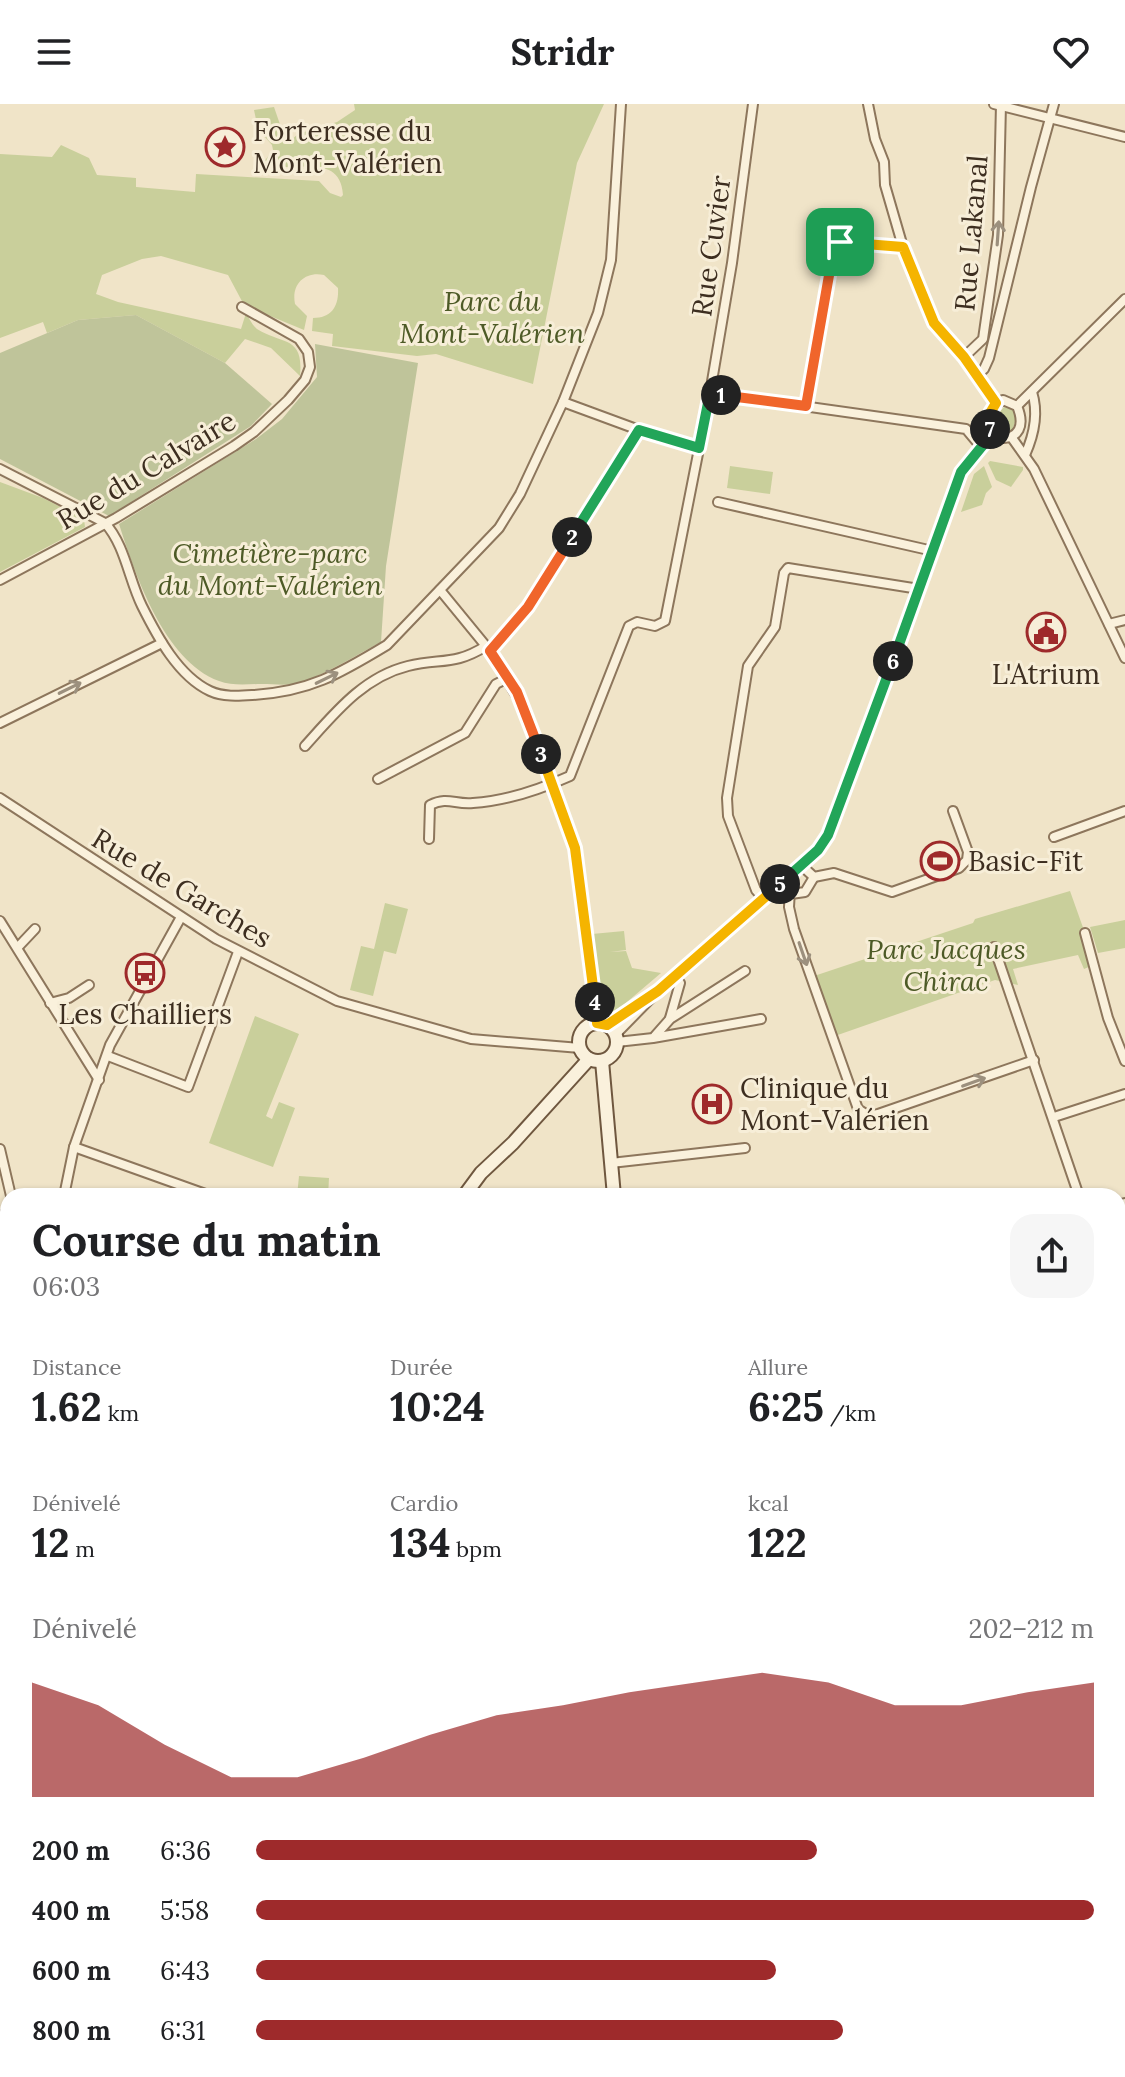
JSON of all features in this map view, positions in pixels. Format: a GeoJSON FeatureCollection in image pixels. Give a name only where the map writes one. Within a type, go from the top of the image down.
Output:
{"type":"FeatureCollection","features":[{"type":"Feature","properties":{"kind":"street"},"geometry":{"type":"LineString","coordinates":[[0,469],[105,523],[115,535],[131,581],[162,643],[188,674],[209,690],[229,696],[308,687],[387,645],[499,528],[520,494],[563,402],[598,313],[611,260],[621,104]]}},
{"type":"Feature","properties":{"kind":"street","name":"Rue Cuvier"},"geometry":{"type":"LineString","coordinates":[[551,784],[570,776],[629,626],[637,622],[655,626],[665,621],[710,393],[732,263],[753,104]]}},
{"type":"Feature","properties":{"kind":"street"},"geometry":{"type":"LineString","coordinates":[[868,104],[875,139],[884,162],[885,185],[903,247],[934,323],[964,357],[996,403]]}},
{"type":"Feature","properties":{"kind":"street"},"geometry":{"type":"LineString","coordinates":[[977,375],[989,358],[1054,104]]}},
{"type":"Feature","properties":{"kind":"street"},"geometry":{"type":"LineString","coordinates":[[999,105],[1125,137]]}},
{"type":"Feature","properties":{"kind":"street","name":"Rue Lakanal"},"geometry":{"type":"LineString","coordinates":[[964,357],[983,339],[998,235],[999,105]]}},
{"type":"Feature","properties":{"kind":"street"},"geometry":{"type":"LineString","coordinates":[[806,406],[834,247],[840,242],[903,247]]}},
{"type":"Feature","properties":{"kind":"street"},"geometry":{"type":"LineString","coordinates":[[1017,406],[1125,299]]}},
{"type":"Feature","properties":{"kind":"street","name":"Rue du Calvaire"},"geometry":{"type":"LineString","coordinates":[[0,579],[214,460],[254,432],[300,387],[309,373],[308,352],[299,339],[242,307]]}},
{"type":"Feature","properties":{"kind":"street"},"geometry":{"type":"LineString","coordinates":[[1025,455],[1037,409],[1032,392]]}},
{"type":"Feature","properties":{"kind":"street"},"geometry":{"type":"LineString","coordinates":[[710,393],[966,429],[981,447]]}},
{"type":"Feature","properties":{"kind":"street"},"geometry":{"type":"LineString","coordinates":[[996,403],[1009,400],[1017,406],[1021,421],[1012,438]]}},
{"type":"Feature","properties":{"kind":"street"},"geometry":{"type":"LineString","coordinates":[[563,402],[699,448]]}},
{"type":"Feature","properties":{"kind":"street"},"geometry":{"type":"LineString","coordinates":[[996,403],[989,419],[992,434],[997,438],[1012,438]]}},
{"type":"Feature","properties":{"kind":"street"},"geometry":{"type":"LineString","coordinates":[[305,746],[353,693],[408,666],[458,660],[488,649],[528,607],[639,430]]}},
{"type":"Feature","properties":{"kind":"street"},"geometry":{"type":"LineString","coordinates":[[609,1031],[802,866],[828,835],[961,472],[992,434]]}},
{"type":"Feature","properties":{"kind":"street"},"geometry":{"type":"LineString","coordinates":[[1012,438],[1025,455],[1125,658]]}},
{"type":"Feature","properties":{"kind":"street"},"geometry":{"type":"LineString","coordinates":[[718,502],[933,551]]}},
{"type":"Feature","properties":{"kind":"street"},"geometry":{"type":"LineString","coordinates":[[763,898],[756,890],[728,816],[727,798],[748,666],[775,627],[784,573],[788,568],[919,589]]}},
{"type":"Feature","properties":{"kind":"street"},"geometry":{"type":"LineString","coordinates":[[440,590],[488,649],[525,710],[575,848],[613,1054],[590,1056],[470,1188]]}},
{"type":"Feature","properties":{"kind":"street"},"geometry":{"type":"LineString","coordinates":[[1109,624],[1125,620]]}},
{"type":"Feature","properties":{"kind":"street"},"geometry":{"type":"LineString","coordinates":[[0,723],[162,643]]}},
{"type":"Feature","properties":{"kind":"street"},"geometry":{"type":"LineString","coordinates":[[378,779],[465,733],[496,684],[508,678]]}},
{"type":"Feature","properties":{"kind":"street"},"geometry":{"type":"LineString","coordinates":[[429,839],[430,805],[441,799],[472,804],[551,784]]}},
{"type":"Feature","properties":{"kind":"street","name":"Rue de Garches"},"geometry":{"type":"LineString","coordinates":[[0,798],[238,952],[346,1004],[471,1039],[590,1056]]}},
{"type":"Feature","properties":{"kind":"street"},"geometry":{"type":"LineString","coordinates":[[791,894],[805,892],[814,877],[834,873],[892,892],[959,868],[967,860],[968,852],[953,811]]}},
{"type":"Feature","properties":{"kind":"street"},"geometry":{"type":"LineString","coordinates":[[1054,837],[1121,812]]}},
{"type":"Feature","properties":{"kind":"street"},"geometry":{"type":"LineString","coordinates":[[802,866],[814,877]]}},
{"type":"Feature","properties":{"kind":"street"},"geometry":{"type":"LineString","coordinates":[[782,881],[791,894],[789,907],[794,929],[858,1109],[869,1116],[878,1114],[1034,1060]]}},
{"type":"Feature","properties":{"kind":"street"},"geometry":{"type":"LineString","coordinates":[[66,1188],[74,1147],[110,1045],[181,917]]}},
{"type":"Feature","properties":{"kind":"street"},"geometry":{"type":"LineString","coordinates":[[0,921],[99,1080]]}},
{"type":"Feature","properties":{"kind":"street"},"geometry":{"type":"LineString","coordinates":[[18,947],[35,929]]}},
{"type":"Feature","properties":{"kind":"street"},"geometry":{"type":"LineString","coordinates":[[1085,933],[1108,1018],[1125,1061]]}},
{"type":"Feature","properties":{"kind":"street"},"geometry":{"type":"LineString","coordinates":[[994,947],[1076,1188]]}},
{"type":"Feature","properties":{"kind":"street"},"geometry":{"type":"LineString","coordinates":[[108,1056],[188,1087],[238,952]]}},
{"type":"Feature","properties":{"kind":"street"},"geometry":{"type":"LineString","coordinates":[[653,1038],[670,1019],[745,971]]}},
{"type":"Feature","properties":{"kind":"street"},"geometry":{"type":"LineString","coordinates":[[670,1019],[680,983],[675,977]]}},
{"type":"Feature","properties":{"kind":"street"},"geometry":{"type":"LineString","coordinates":[[50,1003],[69,998],[89,985]]}},
{"type":"Feature","properties":{"kind":"street"},"geometry":{"type":"LineString","coordinates":[[613,1188],[590,1056],[582,1032],[589,1025],[653,1038],[761,1019]]}},
{"type":"Feature","properties":{"kind":"street"},"geometry":{"type":"LineString","coordinates":[[1054,1117],[1125,1094]]}},
{"type":"Feature","properties":{"kind":"street"},"geometry":{"type":"LineString","coordinates":[[74,1147],[186,1188]]}},
{"type":"Feature","properties":{"kind":"street"},"geometry":{"type":"LineString","coordinates":[[611,1163],[745,1148]]}},
{"type":"Feature","properties":{"kind":"street"},"geometry":{"type":"LineString","coordinates":[[0,1149],[8,1188]]}},
{"type":"Feature","properties":{"kind":"green space","name":"Parc du Mont-Valérien"},"geometry":{"type":"Polygon","coordinates":[[[354,104],[604,104],[577,163],[533,384],[436,354],[417,356],[332,346],[333,334],[312,331],[313,318],[330,313],[337,300],[338,288],[324,275],[305,277],[295,290],[295,304],[307,316],[304,330],[244,305],[228,275],[161,256],[142,259],[102,275],[96,294],[118,302],[241,329],[246,313],[257,329],[295,347],[300,376],[271,348],[245,339],[225,363],[136,315],[78,320],[47,333],[43,322],[0,338],[0,154],[52,157],[61,145],[89,158],[97,175],[136,178],[136,187],[195,192],[196,174],[319,181],[330,193],[341,197],[340,181],[333,172],[323,168],[263,163],[273,150],[258,129],[254,110],[274,107],[285,139],[290,141],[298,134],[337,122],[355,110],[354,104]]]}},
{"type":"Feature","properties":{"kind":"green space","name":"Cimetière-parc du Mont-Valérien"},"geometry":{"type":"Polygon","coordinates":[[[136,315],[225,363],[272,404],[251,426],[109,516],[0,459],[0,353],[78,320],[136,315]]]}},
{"type":"Feature","properties":{"kind":"green space","name":"Cimetière-parc du Mont-Valérien"},"geometry":{"type":"Polygon","coordinates":[[[315,344],[418,363],[386,566],[381,642],[299,683],[224,683],[200,671],[167,636],[143,590],[119,524],[256,439],[282,419],[317,377],[315,344]]]}},
{"type":"Feature","properties":{"kind":"green space"},"geometry":{"type":"Polygon","coordinates":[[[1004,407],[1013,409],[1016,419],[1012,431],[1005,435],[995,428],[996,416],[1004,407]]]}},
{"type":"Feature","properties":{"kind":"green space"},"geometry":{"type":"Polygon","coordinates":[[[988,463],[1023,467],[1023,470],[1011,487],[996,480],[988,463]]]}},
{"type":"Feature","properties":{"kind":"green space"},"geometry":{"type":"Polygon","coordinates":[[[730,466],[773,472],[770,494],[727,488],[730,466]]]}},
{"type":"Feature","properties":{"kind":"green space"},"geometry":{"type":"Polygon","coordinates":[[[984,466],[992,487],[982,505],[961,512],[974,474],[984,466]]]}},
{"type":"Feature","properties":{"kind":"green space"},"geometry":{"type":"Polygon","coordinates":[[[0,482],[43,498],[84,519],[85,527],[0,572],[0,482]]]}},
{"type":"Feature","properties":{"kind":"green space","name":"Parc Jacques Chirac"},"geometry":{"type":"Polygon","coordinates":[[[1070,891],[1096,964],[1084,969],[1078,955],[1013,969],[1018,985],[995,980],[832,1037],[811,977],[973,923],[975,919],[1070,891]]]}},
{"type":"Feature","properties":{"kind":"green space"},"geometry":{"type":"Polygon","coordinates":[[[385,903],[408,909],[396,954],[384,951],[373,996],[350,990],[361,946],[374,949],[385,903]]]}},
{"type":"Feature","properties":{"kind":"green space","name":"Parc Jacques Chirac"},"geometry":{"type":"Polygon","coordinates":[[[1125,920],[1125,948],[1098,953],[1090,927],[1125,920]]]}},
{"type":"Feature","properties":{"kind":"green space"},"geometry":{"type":"Polygon","coordinates":[[[624,931],[626,950],[610,952],[626,951],[632,968],[661,973],[614,1013],[601,1008],[592,954],[592,934],[624,931]]]}},
{"type":"Feature","properties":{"kind":"green space"},"geometry":{"type":"Polygon","coordinates":[[[255,1016],[299,1034],[266,1116],[272,1119],[279,1102],[295,1108],[273,1167],[209,1143],[255,1016]]]}},
{"type":"Feature","properties":{"kind":"green space"},"geometry":{"type":"Polygon","coordinates":[[[299,1176],[329,1178],[328,1188],[298,1188],[299,1176]]]}},
{"type":"Feature","properties":{"kind":"place","name":"Forteresse du Mont-Valérien"},"geometry":{"type":"Point","coordinates":[225,147]}},
{"type":"Feature","properties":{"kind":"place","name":"L'Atrium"},"geometry":{"type":"Point","coordinates":[1046,632]}},
{"type":"Feature","properties":{"kind":"place","name":"Basic-Fit"},"geometry":{"type":"Point","coordinates":[940,861]}},
{"type":"Feature","properties":{"kind":"place","name":"Les Chailliers"},"geometry":{"type":"Point","coordinates":[145,973]}},
{"type":"Feature","properties":{"kind":"place","name":"Clinique du Mont-Valérien"},"geometry":{"type":"Point","coordinates":[712,1104]}},
{"type":"Feature","properties":{"kind":"route"},"geometry":{"type":"LineString","coordinates":[[840,242],[903,247],[934,323],[964,357],[996,403],[989,419],[992,434],[961,472],[872,719],[828,835],[820,848],[658,991],[607,1025],[597,1023],[575,848],[525,710],[490,651],[528,607],[639,430],[699,448],[710,393],[806,406],[834,247],[840,242]]}}]}
